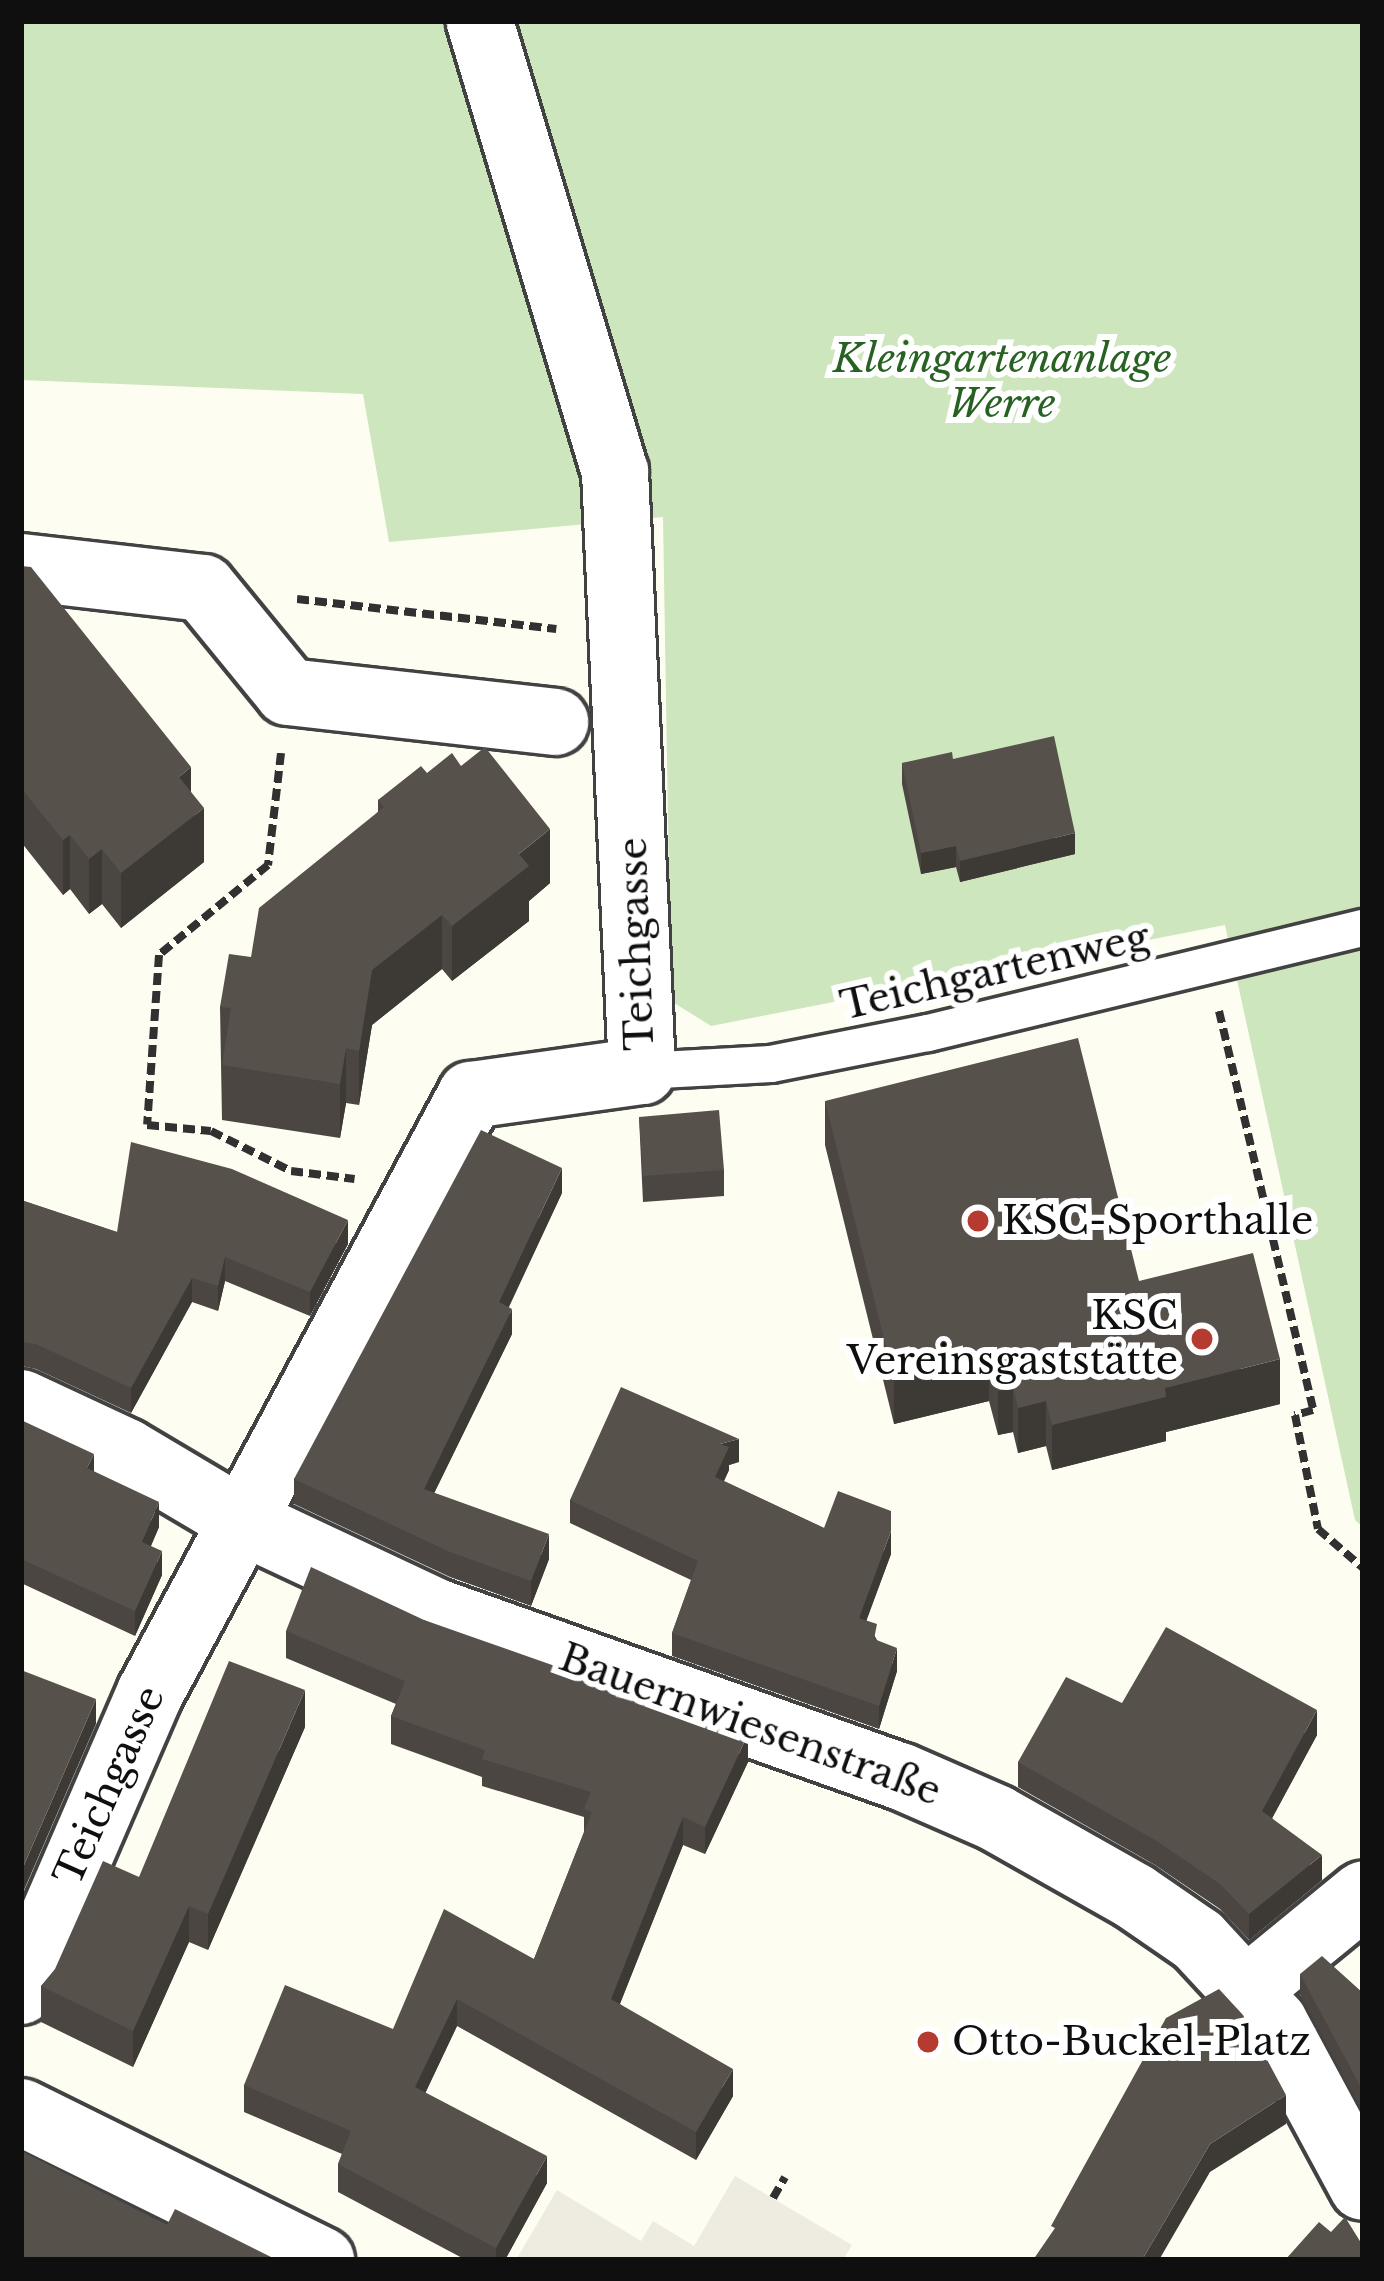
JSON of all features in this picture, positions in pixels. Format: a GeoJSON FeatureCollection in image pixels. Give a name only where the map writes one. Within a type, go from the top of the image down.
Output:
{"type":"FeatureCollection","features":[{"type":"Feature","properties":{"kind":"street","name":"Teichgasse"},"geometry":{"type":"LineString","coordinates":[[21,1990],[150,1693],[471,1095],[642,1071],[614,472],[479,21]]}},
{"type":"Feature","properties":{"kind":"street"},"geometry":{"type":"LineString","coordinates":[[21,567],[203,588],[288,692],[554,722]]}},
{"type":"Feature","properties":{"kind":"street","name":"Bauernwiesenstraße"},"geometry":{"type":"LineString","coordinates":[[21,1403],[125,1453],[242,1521],[436,1612],[802,1738],[996,1818],[1134,1896],[1198,1940],[1274,2021],[1363,2187]]}},
{"type":"Feature","properties":{"kind":"street"},"geometry":{"type":"LineString","coordinates":[[1248,1989],[1363,1895]]}},
{"type":"Feature","properties":{"kind":"street"},"geometry":{"type":"LineString","coordinates":[[21,2112],[320,2260]]}},
{"type":"Feature","properties":{"kind":"lane","name":"Teichgartenweg"},"geometry":{"type":"LineString","coordinates":[[642,1071],[771,1064],[928,1033],[1363,928]]}},
{"type":"Feature","properties":{"kind":"path"},"geometry":{"type":"LineString","coordinates":[[203,588],[624,633]]}},
{"type":"Feature","properties":{"kind":"path"},"geometry":{"type":"LineString","coordinates":[[288,692],[268,865],[159,955],[147,1125],[211,1131],[291,1171],[420,1186]]}},
{"type":"Feature","properties":{"kind":"path"},"geometry":{"type":"LineString","coordinates":[[1209,965],[1313,1410],[1295,1415],[1318,1529],[1363,1568]]}},
{"type":"Feature","properties":{"kind":"path"},"geometry":{"type":"LineString","coordinates":[[773,2198],[785,2177]]}},
{"type":"Feature","properties":{"kind":"green space","name":"Kleingartenanlage Werre"},"geometry":{"type":"Polygon","coordinates":[[[21,21],[1363,21],[1363,1527],[1355,1520],[1225,925],[711,1026],[671,1001],[663,517],[389,542],[363,394],[21,380],[21,21]]]}},
{"type":"Feature","properties":{"kind":"shaded area"},"geometry":{"type":"Polygon","coordinates":[[[735,2176],[852,2245],[843,2260],[516,2260],[557,2190],[641,2241],[653,2221],[694,2246],[735,2176]]]}},
{"type":"Feature","properties":{"kind":"building"},"geometry":{"type":"Polygon","coordinates":[[[21,566],[31,567],[191,767],[179,777],[204,808],[121,873],[102,849],[89,859],[70,835],[63,840],[21,788],[21,566]]]}},
{"type":"Feature","properties":{"kind":"building"},"geometry":{"type":"Polygon","coordinates":[[[1054,736],[1075,833],[960,861],[956,846],[921,853],[902,763],[952,752],[953,759],[1054,736]]]}},
{"type":"Feature","properties":{"kind":"building"},"geometry":{"type":"Polygon","coordinates":[[[485,747],[550,829],[519,854],[529,866],[452,926],[442,915],[372,970],[359,1051],[346,1048],[340,1084],[222,1065],[231,1008],[220,1007],[229,954],[251,957],[259,908],[384,807],[378,800],[421,766],[427,773],[452,753],[461,766],[485,747]]]}},
{"type":"Feature","properties":{"kind":"building","name":"KSC-Sporthalle"},"geometry":{"type":"Polygon","coordinates":[[[1078,1038],[1139,1281],[1253,1253],[1280,1359],[1165,1388],[1166,1397],[1052,1425],[1046,1401],[1018,1408],[1013,1387],[998,1391],[989,1356],[894,1379],[825,1101],[1078,1038]]]}},
{"type":"Feature","properties":{"kind":"building"},"geometry":{"type":"Polygon","coordinates":[[[719,1110],[724,1170],[643,1176],[639,1117],[719,1110]]]}},
{"type":"Feature","properties":{"kind":"building"},"geometry":{"type":"Polygon","coordinates":[[[481,1130],[562,1168],[499,1302],[512,1309],[424,1489],[549,1534],[531,1581],[450,1552],[294,1479],[481,1130]]]}},
{"type":"Feature","properties":{"kind":"building"},"geometry":{"type":"Polygon","coordinates":[[[131,1142],[232,1169],[348,1220],[310,1292],[225,1257],[218,1286],[192,1278],[131,1388],[36,1344],[21,1342],[21,1200],[117,1232],[131,1142]]]}},
{"type":"Feature","properties":{"kind":"building"},"geometry":{"type":"Polygon","coordinates":[[[621,1387],[739,1439],[720,1444],[729,1447],[715,1477],[824,1528],[838,1491],[891,1511],[891,1531],[859,1618],[877,1624],[874,1639],[897,1648],[879,1706],[672,1633],[698,1561],[570,1500],[621,1387]]]}},
{"type":"Feature","properties":{"kind":"building"},"geometry":{"type":"Polygon","coordinates":[[[21,1420],[94,1454],[87,1468],[159,1502],[142,1542],[162,1551],[135,1611],[21,1559],[21,1420]]]}},
{"type":"Feature","properties":{"kind":"building"},"geometry":{"type":"Polygon","coordinates":[[[311,1567],[424,1620],[748,1734],[705,1827],[683,1817],[611,1999],[733,2069],[696,2132],[457,1999],[415,2087],[547,2156],[496,2248],[338,2164],[351,2131],[244,2085],[285,1985],[393,2029],[444,1909],[534,1959],[592,1812],[584,1809],[591,1792],[482,1759],[485,1750],[391,1716],[405,1681],[286,1631],[311,1567]]]}},
{"type":"Feature","properties":{"kind":"building"},"geometry":{"type":"Polygon","coordinates":[[[1166,1627],[1317,1710],[1262,1811],[1322,1855],[1249,1914],[1220,1884],[1155,1840],[1018,1762],[1066,1677],[1122,1703],[1166,1627]]]}},
{"type":"Feature","properties":{"kind":"building"},"geometry":{"type":"Polygon","coordinates":[[[229,1661],[305,1690],[208,1914],[189,1906],[133,2031],[41,1986],[55,1969],[103,1861],[139,1877],[229,1661]]]}},
{"type":"Feature","properties":{"kind":"building"},"geometry":{"type":"Polygon","coordinates":[[[21,1670],[96,1699],[21,1872],[21,1670]]]}},
{"type":"Feature","properties":{"kind":"building"},"geometry":{"type":"Polygon","coordinates":[[[1322,1956],[1363,1993],[1363,2091],[1300,1974],[1322,1956]]]}},
{"type":"Feature","properties":{"kind":"building"},"geometry":{"type":"Polygon","coordinates":[[[1219,1989],[1243,2015],[1286,2095],[1210,2144],[1142,2260],[1033,2260],[1055,2228],[1051,2226],[1166,2018],[1219,1989]]]}},
{"type":"Feature","properties":{"kind":"building"},"geometry":{"type":"Polygon","coordinates":[[[21,2151],[167,2225],[175,2209],[277,2260],[21,2260],[21,2151]]]}},
{"type":"Feature","properties":{"kind":"building"},"geometry":{"type":"Polygon","coordinates":[[[1345,2217],[1363,2246],[1363,2260],[1285,2260],[1319,2222],[1331,2232],[1345,2217]]]}},
{"type":"Feature","properties":{"kind":"place","name":"KSC-Sporthalle"},"geometry":{"type":"Point","coordinates":[978,1221]}},
{"type":"Feature","properties":{"kind":"place","name":"KSC Vereinsgaststätte"},"geometry":{"type":"Point","coordinates":[1202,1339]}},
{"type":"Feature","properties":{"kind":"place","name":"Otto-Buckel-Platz"},"geometry":{"type":"Point","coordinates":[928,2042]}}]}
